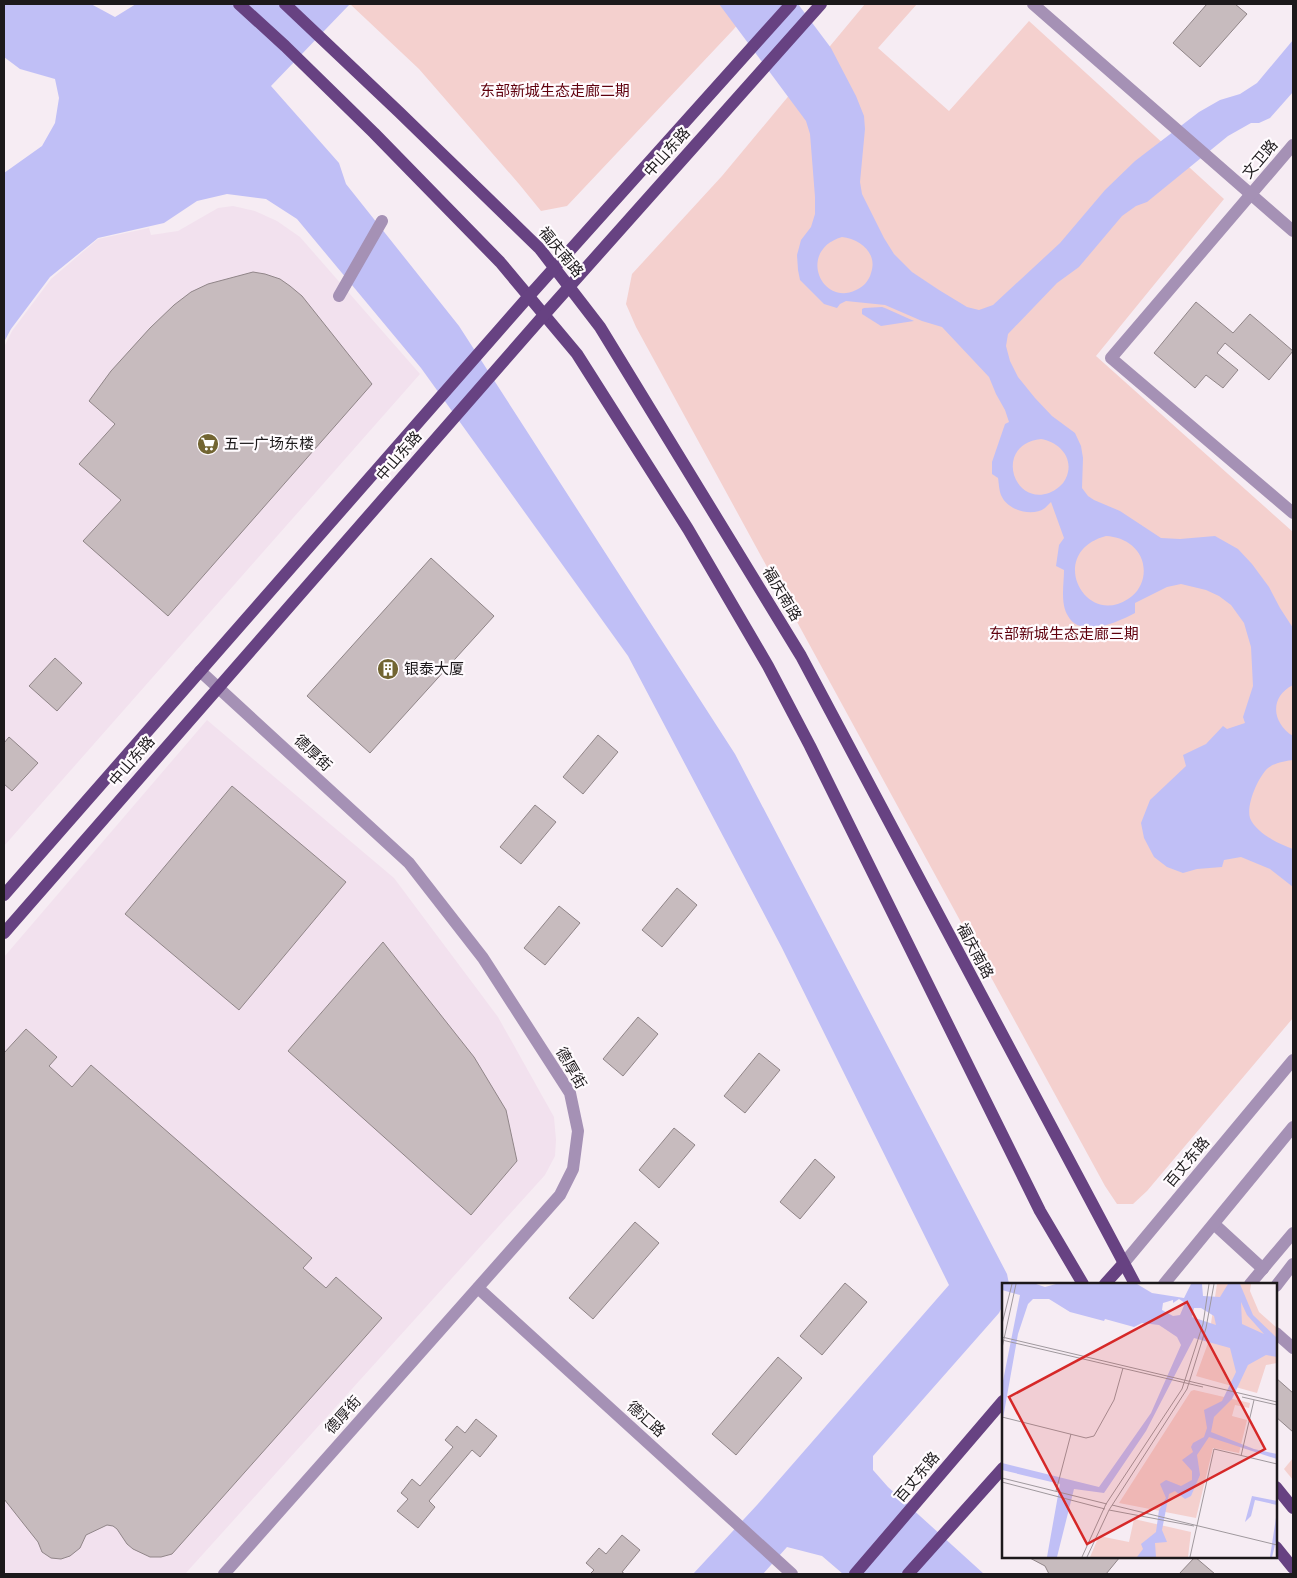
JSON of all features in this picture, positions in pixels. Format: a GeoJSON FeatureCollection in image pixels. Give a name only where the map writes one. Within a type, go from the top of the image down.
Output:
{"type":"FeatureCollection","features":[{"type":"Feature","properties":{"kind":"main road"},"geometry":{"type":"LineString","coordinates":[[239,4],[374,133],[500,262],[583,362],[688,529],[768,666],[810,746],[1040,1211],[1082,1283]]}},
{"type":"Feature","properties":{"kind":"main road","name":"福庆南路"},"geometry":{"type":"LineString","coordinates":[[285,4],[535,244],[600,327],[801,656],[1134,1283]]}},
{"type":"Feature","properties":{"kind":"main road","name":"中山东路"},"geometry":{"type":"LineString","coordinates":[[4,895],[438,399],[791,4]]}},
{"type":"Feature","properties":{"kind":"main road","name":"中山东路"},"geometry":{"type":"LineString","coordinates":[[4,932],[544,315],[821,4]]}},
{"type":"Feature","properties":{"kind":"main road","name":"百丈东路"},"geometry":{"type":"LineString","coordinates":[[1106,1283],[1123,1264]]}},
{"type":"Feature","properties":{"kind":"main road","name":"百丈东路"},"geometry":{"type":"LineString","coordinates":[[855,1574],[1002,1402]]}},
{"type":"Feature","properties":{"kind":"main road"},"geometry":{"type":"LineString","coordinates":[[908,1574],[1002,1469]]}},
{"type":"Feature","properties":{"kind":"main road"},"geometry":{"type":"LineString","coordinates":[[1277,1488],[1293,1508]]}},
{"type":"Feature","properties":{"kind":"main road"},"geometry":{"type":"LineString","coordinates":[[1277,1548],[1293,1568]]}},
{"type":"Feature","properties":{"kind":"street"},"geometry":{"type":"LineString","coordinates":[[1033,4],[1293,231]]}},
{"type":"Feature","properties":{"kind":"street","name":"文卫路"},"geometry":{"type":"LineString","coordinates":[[1293,145],[1110,358],[1293,513]]}},
{"type":"Feature","properties":{"kind":"street"},"geometry":{"type":"LineString","coordinates":[[339,296],[382,221]]}},
{"type":"Feature","properties":{"kind":"street","name":"德厚街"},"geometry":{"type":"LineString","coordinates":[[200,671],[409,863],[483,958],[570,1093],[578,1131],[573,1169],[560,1195],[224,1574]]}},
{"type":"Feature","properties":{"kind":"street","name":"百丈东路"},"geometry":{"type":"LineString","coordinates":[[1123,1264],[1293,1060]]}},
{"type":"Feature","properties":{"kind":"street"},"geometry":{"type":"LineString","coordinates":[[1165,1283],[1293,1127]]}},
{"type":"Feature","properties":{"kind":"street"},"geometry":{"type":"LineString","coordinates":[[1214,1224],[1264,1269]]}},
{"type":"Feature","properties":{"kind":"street"},"geometry":{"type":"LineString","coordinates":[[1251,1283],[1293,1234]]}},
{"type":"Feature","properties":{"kind":"street"},"geometry":{"type":"LineString","coordinates":[[1277,1285],[1293,1264]]}},
{"type":"Feature","properties":{"kind":"street","name":"德汇路"},"geometry":{"type":"LineString","coordinates":[[478,1288],[788,1571]]}},
{"type":"Feature","properties":{"kind":"street"},"geometry":{"type":"LineString","coordinates":[[1277,1334],[1293,1348]]}},
{"type":"Feature","properties":{"kind":"shaded area"},"geometry":{"type":"Polygon","coordinates":[[[233,206],[255,211],[277,221],[300,237],[420,374],[4,846],[4,347],[12,331],[51,279],[98,239],[149,228],[151,235],[178,231],[218,208],[233,206]]]}},
{"type":"Feature","properties":{"kind":"shaded area"},"geometry":{"type":"Polygon","coordinates":[[[207,720],[394,878],[498,1017],[554,1117],[555,1156],[545,1175],[185,1574],[4,1574],[4,957],[207,720]]]}},
{"type":"Feature","properties":{"kind":"green space","name":"东部新城生态走廊二期"},"geometry":{"type":"Polygon","coordinates":[[[350,4],[755,4],[733,30],[567,206],[541,211],[419,69],[350,4]]]}},
{"type":"Feature","properties":{"kind":"green space","name":"东部新城生态走廊三期"},"geometry":{"type":"Polygon","coordinates":[[[865,4],[917,4],[878,48],[949,111],[1029,21],[1224,199],[1096,356],[1293,532],[1293,1018],[1147,1191],[1133,1204],[1117,1204],[1105,1186],[636,327],[626,304],[632,274],[722,176],[865,4]]]}},
{"type":"Feature","properties":{"kind":"green space"},"geometry":{"type":"Polygon","coordinates":[[[1293,1458],[1293,1480],[1284,1469],[1293,1458]]]}},
{"type":"Feature","properties":{"kind":"water"},"geometry":{"type":"Polygon","coordinates":[[[4,4],[91,4],[115,17],[136,4],[350,4],[271,86],[339,163],[346,184],[459,326],[735,754],[1007,1274],[1009,1283],[1002,1283],[1002,1307],[999,1313],[873,1456],[873,1470],[888,1487],[984,1574],[843,1574],[822,1556],[787,1547],[763,1574],[693,1574],[757,1505],[949,1285],[782,948],[628,656],[421,368],[297,219],[266,199],[227,194],[197,201],[164,223],[98,238],[50,277],[11,329],[4,342],[4,173],[42,146],[55,123],[59,98],[55,79],[20,69],[4,57],[4,4]]]}},
{"type":"Feature","properties":{"kind":"water"},"geometry":{"type":"Polygon","coordinates":[[[719,4],[798,4],[831,48],[856,96],[864,116],[865,129],[860,182],[862,194],[884,238],[894,254],[912,272],[967,307],[979,310],[993,305],[1060,243],[1105,190],[1135,161],[1199,112],[1220,100],[1240,94],[1257,83],[1293,40],[1293,92],[1270,118],[1259,123],[1251,123],[1228,136],[1147,202],[1136,206],[1122,216],[1079,267],[1057,283],[1008,334],[1006,346],[1010,361],[1018,377],[1052,416],[1075,433],[1081,446],[1083,458],[1082,488],[1088,496],[1120,511],[1161,538],[1180,539],[1215,536],[1238,549],[1269,587],[1293,628],[1293,685],[1280,696],[1276,710],[1281,724],[1293,736],[1293,760],[1273,765],[1264,772],[1251,799],[1249,812],[1250,818],[1257,828],[1275,841],[1293,849],[1293,887],[1270,869],[1241,857],[1224,860],[1222,867],[1197,869],[1183,873],[1167,867],[1154,857],[1144,838],[1141,823],[1150,800],[1186,766],[1183,755],[1206,744],[1223,726],[1227,729],[1245,723],[1243,717],[1253,686],[1251,647],[1244,623],[1231,605],[1219,596],[1206,590],[1181,584],[1167,587],[1135,603],[1135,613],[1110,624],[1090,628],[1074,623],[1068,616],[1064,605],[1064,570],[1056,566],[1059,545],[1064,538],[1051,502],[1040,511],[1028,512],[1016,509],[1005,502],[998,478],[992,474],[992,462],[1005,424],[1009,422],[989,377],[942,327],[922,321],[885,305],[846,301],[837,308],[824,304],[800,280],[797,255],[801,240],[811,227],[815,214],[810,134],[806,121],[719,4]],[[842,237],[828,244],[820,253],[817,264],[819,275],[824,284],[833,291],[844,293],[856,290],[863,285],[870,276],[873,266],[870,253],[866,248],[849,238],[842,237]],[[1041,439],[1026,443],[1017,451],[1013,462],[1014,473],[1018,483],[1026,491],[1036,495],[1049,493],[1059,487],[1066,478],[1068,471],[1067,458],[1059,447],[1048,441],[1041,439]],[[1106,536],[1088,544],[1078,557],[1075,571],[1078,584],[1086,596],[1098,604],[1112,605],[1133,595],[1141,585],[1144,569],[1135,548],[1122,539],[1106,536]]]}},
{"type":"Feature","properties":{"kind":"water"},"geometry":{"type":"Polygon","coordinates":[[[882,307],[914,321],[881,326],[862,314],[862,309],[864,308],[882,307]]]}},
{"type":"Feature","properties":{"kind":"building"},"geometry":{"type":"Polygon","coordinates":[[[1207,4],[1235,4],[1247,14],[1200,67],[1173,43],[1207,4]]]}},
{"type":"Feature","properties":{"kind":"building","name":"五一广场东楼"},"geometry":{"type":"Polygon","coordinates":[[[253,272],[280,279],[302,296],[372,384],[168,616],[83,541],[121,500],[79,464],[115,424],[89,401],[111,371],[174,305],[191,292],[208,284],[253,272]]]}},
{"type":"Feature","properties":{"kind":"building"},"geometry":{"type":"Polygon","coordinates":[[[1196,302],[1233,333],[1250,314],[1293,351],[1269,380],[1225,343],[1217,353],[1238,370],[1223,388],[1206,375],[1195,388],[1154,353],[1196,302]]]}},
{"type":"Feature","properties":{"kind":"building","name":"银泰大厦"},"geometry":{"type":"Polygon","coordinates":[[[431,558],[494,616],[370,753],[307,696],[431,558]]]}},
{"type":"Feature","properties":{"kind":"building"},"geometry":{"type":"Polygon","coordinates":[[[55,658],[82,683],[57,711],[29,686],[55,658]]]}},
{"type":"Feature","properties":{"kind":"building"},"geometry":{"type":"Polygon","coordinates":[[[598,735],[618,752],[583,794],[563,777],[598,735]]]}},
{"type":"Feature","properties":{"kind":"building"},"geometry":{"type":"Polygon","coordinates":[[[9,737],[38,763],[12,791],[4,784],[4,743],[9,737]]]}},
{"type":"Feature","properties":{"kind":"building"},"geometry":{"type":"Polygon","coordinates":[[[232,786],[346,882],[239,1010],[125,914],[232,786]]]}},
{"type":"Feature","properties":{"kind":"building"},"geometry":{"type":"Polygon","coordinates":[[[535,805],[556,822],[521,864],[500,847],[535,805]]]}},
{"type":"Feature","properties":{"kind":"building"},"geometry":{"type":"Polygon","coordinates":[[[677,888],[697,905],[662,947],[642,930],[677,888]]]}},
{"type":"Feature","properties":{"kind":"building"},"geometry":{"type":"Polygon","coordinates":[[[559,906],[580,923],[545,965],[524,948],[559,906]]]}},
{"type":"Feature","properties":{"kind":"building"},"geometry":{"type":"Polygon","coordinates":[[[383,942],[474,1057],[506,1110],[517,1161],[471,1215],[288,1051],[383,942]]]}},
{"type":"Feature","properties":{"kind":"building"},"geometry":{"type":"Polygon","coordinates":[[[638,1017],[658,1034],[623,1076],[603,1059],[638,1017]]]}},
{"type":"Feature","properties":{"kind":"building"},"geometry":{"type":"Polygon","coordinates":[[[26,1029],[57,1057],[49,1066],[72,1087],[91,1065],[312,1258],[303,1268],[326,1288],[336,1277],[382,1318],[172,1554],[161,1557],[150,1557],[133,1549],[127,1544],[117,1529],[107,1525],[86,1535],[80,1548],[70,1556],[61,1559],[51,1558],[42,1552],[38,1542],[4,1499],[4,1053],[26,1029]]]}},
{"type":"Feature","properties":{"kind":"building"},"geometry":{"type":"Polygon","coordinates":[[[759,1053],[780,1070],[745,1113],[724,1096],[759,1053]]]}},
{"type":"Feature","properties":{"kind":"building"},"geometry":{"type":"Polygon","coordinates":[[[674,1128],[695,1145],[659,1188],[639,1170],[674,1128]]]}},
{"type":"Feature","properties":{"kind":"building"},"geometry":{"type":"Polygon","coordinates":[[[815,1159],[835,1177],[800,1219],[780,1202],[815,1159]]]}},
{"type":"Feature","properties":{"kind":"building"},"geometry":{"type":"Polygon","coordinates":[[[635,1222],[659,1243],[593,1319],[569,1298],[635,1222]]]}},
{"type":"Feature","properties":{"kind":"building"},"geometry":{"type":"Polygon","coordinates":[[[845,1283],[867,1302],[822,1355],[800,1336],[845,1283]]]}},
{"type":"Feature","properties":{"kind":"building"},"geometry":{"type":"Polygon","coordinates":[[[778,1357],[802,1378],[736,1455],[712,1434],[778,1357]]]}},
{"type":"Feature","properties":{"kind":"building"},"geometry":{"type":"Polygon","coordinates":[[[1277,1379],[1293,1393],[1293,1432],[1277,1418],[1277,1379]]]}},
{"type":"Feature","properties":{"kind":"building"},"geometry":{"type":"Polygon","coordinates":[[[476,1419],[497,1436],[480,1457],[472,1450],[429,1501],[435,1507],[418,1528],[397,1511],[408,1499],[401,1493],[412,1479],[420,1486],[453,1447],[445,1440],[457,1426],[465,1433],[476,1419]]]}},
{"type":"Feature","properties":{"kind":"building"},"geometry":{"type":"Polygon","coordinates":[[[622,1535],[640,1550],[622,1572],[625,1574],[590,1574],[594,1570],[586,1563],[599,1548],[606,1554],[622,1535]]]}},
{"type":"Feature","properties":{"kind":"building"},"geometry":{"type":"Polygon","coordinates":[[[1030,1558],[1119,1558],[1106,1574],[1049,1574],[1045,1566],[1030,1558]]]}},
{"type":"Feature","properties":{"kind":"building"},"geometry":{"type":"Polygon","coordinates":[[[1196,1558],[1215,1574],[1179,1574],[1196,1558]]]}},
{"type":"Feature","properties":{"kind":"place","name":"五一广场东楼"},"geometry":{"type":"Point","coordinates":[208,444]}},
{"type":"Feature","properties":{"kind":"place","name":"银泰大厦"},"geometry":{"type":"Point","coordinates":[388,669]}}]}
